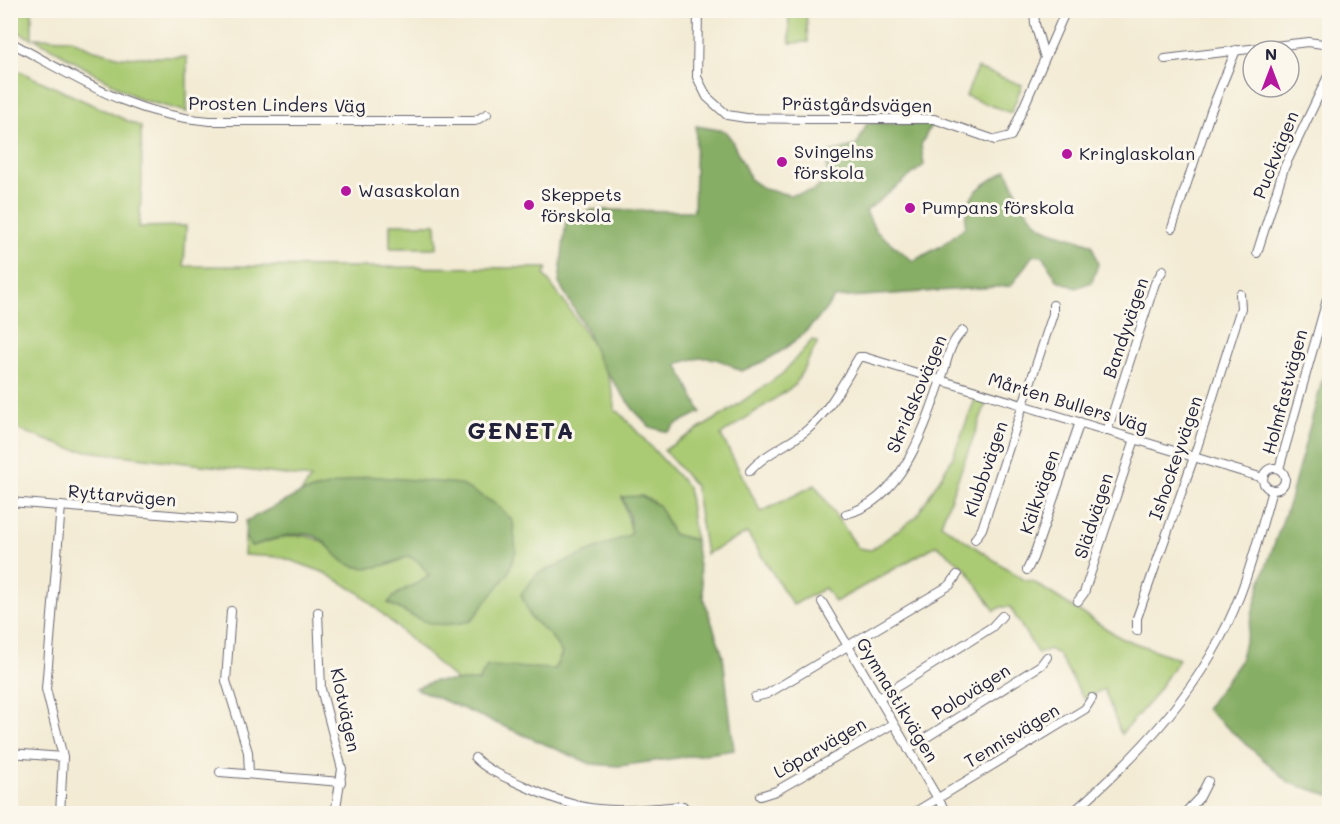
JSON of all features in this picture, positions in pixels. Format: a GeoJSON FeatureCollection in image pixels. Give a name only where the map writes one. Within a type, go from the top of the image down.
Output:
{"type":"FeatureCollection","features":[{"type":"Feature","properties":{"kind":"street","name":"Prästgårdsvägen"},"geometry":{"type":"LineString","coordinates":[[698,10],[700,84],[711,102],[727,115],[736,117],[934,119],[994,141],[1011,136],[1044,55],[1066,10]]}},
{"type":"Feature","properties":{"kind":"street"},"geometry":{"type":"LineString","coordinates":[[1034,10],[1044,55]]}},
{"type":"Feature","properties":{"kind":"street","name":"Prosten Linders Väg"},"geometry":{"type":"LineString","coordinates":[[10,42],[128,104],[174,118],[210,121],[476,121],[487,114]]}},
{"type":"Feature","properties":{"kind":"street"},"geometry":{"type":"LineString","coordinates":[[1165,59],[1308,42],[1329,45]]}},
{"type":"Feature","properties":{"kind":"street"},"geometry":{"type":"LineString","coordinates":[[1172,228],[1211,111],[1236,50]]}},
{"type":"Feature","properties":{"kind":"street","name":"Puckvägen"},"geometry":{"type":"LineString","coordinates":[[1257,253],[1284,168],[1329,72]]}},
{"type":"Feature","properties":{"kind":"street","name":"Bandyvägen"},"geometry":{"type":"LineString","coordinates":[[1107,431],[1155,283],[1163,270]]}},
{"type":"Feature","properties":{"kind":"street","name":"Holmfastvägen"},"geometry":{"type":"LineString","coordinates":[[1279,469],[1329,289]]}},
{"type":"Feature","properties":{"kind":"street","name":"Ishockeyvägen"},"geometry":{"type":"LineString","coordinates":[[1137,631],[1137,618],[1194,457],[1241,308],[1240,294]]}},
{"type":"Feature","properties":{"kind":"street","name":"Klubbvägen"},"geometry":{"type":"LineString","coordinates":[[975,539],[982,529],[1053,314],[1053,305]]}},
{"type":"Feature","properties":{"kind":"street","name":"Skridskovägen"},"geometry":{"type":"LineString","coordinates":[[846,514],[860,511],[892,483],[911,456],[941,380],[954,338],[963,331]]}},
{"type":"Feature","properties":{"kind":"street","name":"Mårten Bullers Väg"},"geometry":{"type":"LineString","coordinates":[[750,471],[757,463],[808,429],[826,411],[859,357],[864,357],[1263,478]]}},
{"type":"Feature","properties":{"kind":"street","name":"Kälkvägen"},"geometry":{"type":"LineString","coordinates":[[1027,570],[1080,422]]}},
{"type":"Feature","properties":{"kind":"street","name":"Slädvägen"},"geometry":{"type":"LineString","coordinates":[[1078,601],[1084,593],[1135,439]]}},
{"type":"Feature","properties":{"kind":"street"},"geometry":{"type":"LineString","coordinates":[[1269,469],[1279,469],[1284,475],[1285,482],[1280,488],[1272,490],[1266,486],[1263,478],[1269,469]]}},
{"type":"Feature","properties":{"kind":"street"},"geometry":{"type":"LineString","coordinates":[[1071,813],[1117,774],[1154,735],[1179,704],[1205,664],[1240,594],[1272,490]]}},
{"type":"Feature","properties":{"kind":"street","name":"Ryttarvägen"},"geometry":{"type":"LineString","coordinates":[[10,502],[232,520]]}},
{"type":"Feature","properties":{"kind":"street"},"geometry":{"type":"LineString","coordinates":[[60,813],[63,758],[46,689],[61,506]]}},
{"type":"Feature","properties":{"kind":"street"},"geometry":{"type":"LineString","coordinates":[[755,697],[767,693],[950,585],[957,575]]}},
{"type":"Feature","properties":{"kind":"street","name":"Gymnastikvägen"},"geometry":{"type":"LineString","coordinates":[[822,602],[947,813]]}},
{"type":"Feature","properties":{"kind":"street"},"geometry":{"type":"LineString","coordinates":[[231,611],[226,681],[248,752],[249,774]]}},
{"type":"Feature","properties":{"kind":"street","name":"Klotvägen"},"geometry":{"type":"LineString","coordinates":[[318,612],[321,689],[339,750],[341,782],[335,813]]}},
{"type":"Feature","properties":{"kind":"street"},"geometry":{"type":"LineString","coordinates":[[879,698],[992,627],[1002,616]]}},
{"type":"Feature","properties":{"kind":"street","name":"Polovägen"},"geometry":{"type":"LineString","coordinates":[[908,748],[1041,665],[1047,657]]}},
{"type":"Feature","properties":{"kind":"street","name":"Tennisvägen"},"geometry":{"type":"LineString","coordinates":[[912,813],[1085,710],[1092,698]]}},
{"type":"Feature","properties":{"kind":"street","name":"Löparvägen"},"geometry":{"type":"LineString","coordinates":[[760,796],[776,791],[893,724]]}},
{"type":"Feature","properties":{"kind":"street"},"geometry":{"type":"LineString","coordinates":[[10,753],[63,758]]}},
{"type":"Feature","properties":{"kind":"street"},"geometry":{"type":"LineString","coordinates":[[475,758],[485,768],[555,800],[581,808],[623,812],[683,806],[688,813]]}},
{"type":"Feature","properties":{"kind":"street"},"geometry":{"type":"LineString","coordinates":[[220,772],[341,782]]}},
{"type":"Feature","properties":{"kind":"street"},"geometry":{"type":"LineString","coordinates":[[1184,813],[1200,797],[1208,781]]}},
{"type":"Feature","properties":{"kind":"green space"},"geometry":{"type":"Polygon","coordinates":[[[10,11],[32,11],[32,39],[11,28],[10,11]]]}},
{"type":"Feature","properties":{"kind":"green space"},"geometry":{"type":"Polygon","coordinates":[[[788,11],[806,11],[808,42],[790,43],[788,11]]]}},
{"type":"Feature","properties":{"kind":"green space"},"geometry":{"type":"Polygon","coordinates":[[[34,38],[71,39],[91,49],[121,57],[187,57],[187,112],[139,99],[34,38]]]}},
{"type":"Feature","properties":{"kind":"green space"},"geometry":{"type":"Polygon","coordinates":[[[10,67],[141,127],[142,183],[139,227],[186,226],[184,266],[547,268],[544,275],[578,322],[599,357],[608,376],[615,411],[619,412],[688,487],[695,540],[673,534],[660,509],[650,500],[643,497],[622,497],[632,534],[537,574],[530,617],[551,636],[562,653],[554,670],[487,666],[479,681],[457,681],[358,592],[323,572],[281,557],[244,555],[245,537],[252,546],[281,538],[303,536],[323,543],[346,563],[389,565],[409,556],[420,563],[430,575],[368,476],[301,493],[311,478],[71,449],[11,427],[10,67]],[[430,575],[397,594],[388,603],[430,623],[460,623],[430,575]]]}},
{"type":"Feature","properties":{"kind":"green space"},"geometry":{"type":"Polygon","coordinates":[[[977,68],[1022,85],[1011,113],[966,96],[977,68]]]}},
{"type":"Feature","properties":{"kind":"green space"},"geometry":{"type":"Polygon","coordinates":[[[867,123],[931,125],[921,145],[924,165],[866,211],[876,231],[913,261],[941,246],[965,227],[971,198],[982,186],[1007,170],[1023,205],[1035,221],[1051,231],[1092,245],[1098,264],[1092,282],[1076,288],[1057,280],[1043,256],[1033,255],[1011,286],[834,298],[805,333],[794,342],[769,359],[741,371],[710,358],[677,364],[701,412],[675,425],[668,432],[650,427],[633,409],[599,362],[587,331],[559,283],[566,221],[591,210],[694,211],[696,126],[725,131],[751,180],[764,189],[790,195],[813,191],[826,181],[828,153],[857,145],[867,123]]]}},
{"type":"Feature","properties":{"kind":"green space"},"geometry":{"type":"Polygon","coordinates":[[[390,224],[436,224],[437,248],[390,248],[390,224]]]}},
{"type":"Feature","properties":{"kind":"green space"},"geometry":{"type":"Polygon","coordinates":[[[812,340],[818,342],[795,385],[721,435],[761,512],[815,485],[858,548],[871,550],[916,517],[952,459],[976,397],[987,401],[941,524],[1024,580],[1032,581],[1121,638],[1179,659],[1152,699],[1121,734],[1104,689],[1084,699],[1058,654],[1049,649],[1038,654],[1010,607],[1001,607],[995,611],[966,569],[937,545],[835,602],[825,588],[793,605],[747,533],[706,554],[695,486],[664,450],[724,414],[782,374],[812,340]]]}},
{"type":"Feature","properties":{"kind":"green space"},"geometry":{"type":"Polygon","coordinates":[[[1329,355],[1330,795],[1290,783],[1206,709],[1240,661],[1261,581],[1290,500],[1329,355]]]}},
{"type":"Feature","properties":{"kind":"green space"},"geometry":{"type":"Polygon","coordinates":[[[368,476],[460,484],[496,504],[513,521],[516,551],[508,574],[471,621],[445,625],[435,624],[419,619],[388,603],[397,594],[429,576],[420,563],[409,556],[378,567],[362,568],[346,563],[324,542],[308,534],[292,535],[251,546],[245,537],[246,521],[301,493],[368,476]]]}},
{"type":"Feature","properties":{"kind":"green space"},"geometry":{"type":"Polygon","coordinates":[[[642,496],[659,506],[673,534],[695,540],[704,599],[723,656],[734,750],[619,766],[591,764],[415,688],[434,681],[479,681],[487,666],[555,669],[562,653],[551,636],[530,617],[521,594],[537,574],[631,534],[629,515],[622,497],[642,496]]]}},
{"type":"Feature","properties":{"kind":"place","name":"Kringlaskolan"},"geometry":{"type":"Point","coordinates":[1067,154]}},
{"type":"Feature","properties":{"kind":"place","name":"Svingelns förskola"},"geometry":{"type":"Point","coordinates":[782,162]}},
{"type":"Feature","properties":{"kind":"place","name":"Wasaskolan"},"geometry":{"type":"Point","coordinates":[346,191]}},
{"type":"Feature","properties":{"kind":"place","name":"Skeppets förskola"},"geometry":{"type":"Point","coordinates":[529,205]}},
{"type":"Feature","properties":{"kind":"place","name":"Pumpans förskola"},"geometry":{"type":"Point","coordinates":[910,208]}},
{"type":"Feature","properties":{"kind":"district","name":"GENETA"},"geometry":{"type":"Point","coordinates":[521,431]}}]}
